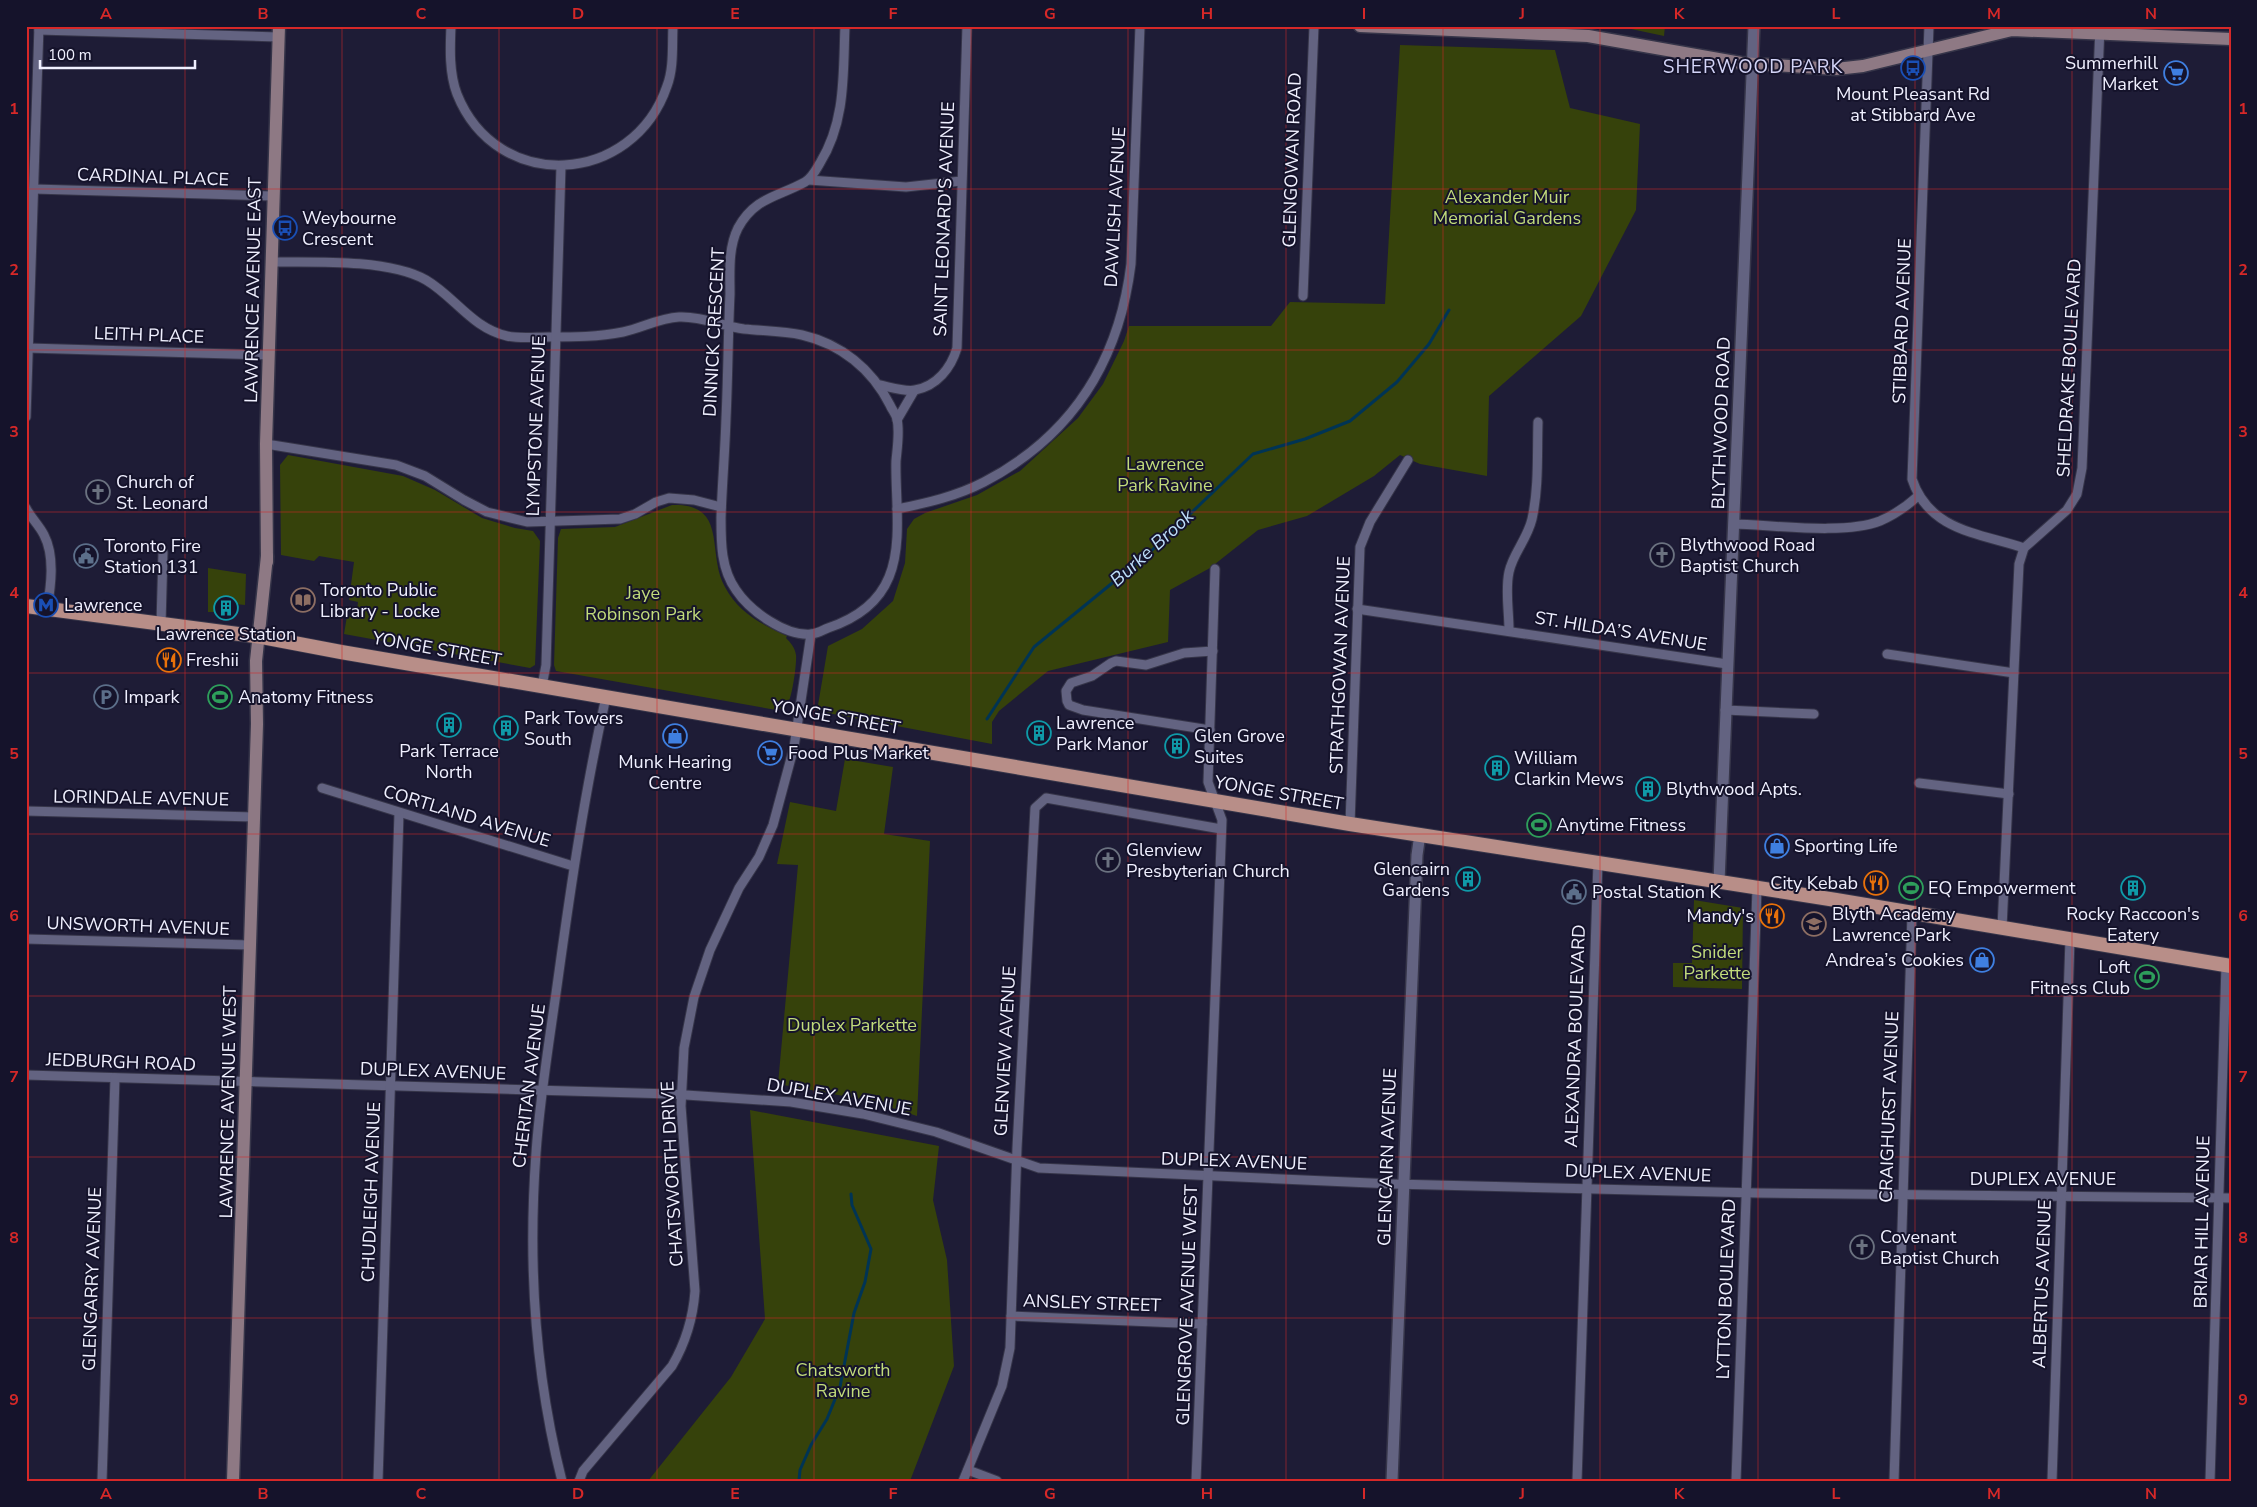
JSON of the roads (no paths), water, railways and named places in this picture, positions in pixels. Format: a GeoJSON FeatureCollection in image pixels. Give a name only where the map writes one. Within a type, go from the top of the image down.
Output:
{"type":"FeatureCollection","features":[{"type":"Feature","properties":{"kind":"main road"},"geometry":{"type":"LineString","coordinates":[[1360,26],[1588,36],[1753,64],[1847,68],[2012,30],[2100,30],[2231,39]]}},
{"type":"Feature","properties":{"kind":"main road","name":"LAWRENCE AVENUE EAST"},"geometry":{"type":"LineString","coordinates":[[262,637],[267,556],[266,444],[278,32]]}},
{"type":"Feature","properties":{"kind":"main road","name":"YONGE STREET"},"geometry":{"type":"LineString","coordinates":[[26,606],[262,637],[1350,824],[1598,862],[2228,965]]}},
{"type":"Feature","properties":{"kind":"main road","name":"LAWRENCE AVENUE WEST"},"geometry":{"type":"LineString","coordinates":[[233,1481],[257,724],[263,697],[262,637]]}},
{"type":"Feature","properties":{"kind":"street"},"geometry":{"type":"LineString","coordinates":[[451,26],[451,58],[454,83],[460,100],[471,119],[488,138],[508,152],[533,162],[560,166],[586,163],[611,153],[634,138],[646,126],[654,116],[668,85],[671,68],[672,26]]}},
{"type":"Feature","properties":{"kind":"street"},"geometry":{"type":"LineString","coordinates":[[845,26],[843,100],[840,116],[824,156],[809,180],[906,187],[961,181]]}},
{"type":"Feature","properties":{"kind":"street","name":"SAINT LEONARD'S AVENUE"},"geometry":{"type":"LineString","coordinates":[[914,391],[929,385],[943,375],[954,359],[957,348],[967,26]]}},
{"type":"Feature","properties":{"kind":"street","name":"DAWLISH AVENUE"},"geometry":{"type":"LineString","coordinates":[[897,509],[937,500],[964,491],[984,482],[1022,458],[1051,434],[1071,412],[1102,366],[1118,331],[1132,264],[1140,26]]}},
{"type":"Feature","properties":{"kind":"street","name":"GLENGOWAN ROAD"},"geometry":{"type":"LineString","coordinates":[[1303,296],[1314,26]]}},
{"type":"Feature","properties":{"kind":"street","name":"BLYTHWOOD ROAD"},"geometry":{"type":"LineString","coordinates":[[1719,882],[1754,26]]}},
{"type":"Feature","properties":{"kind":"street","name":"STIBBARD AVENUE"},"geometry":{"type":"LineString","coordinates":[[1929,26],[1912,479],[1918,496],[1932,512],[1953,526],[2024,548]]}},
{"type":"Feature","properties":{"kind":"street"},"geometry":{"type":"LineString","coordinates":[[26,417],[34,189],[31,122],[39,28],[278,32]]}},
{"type":"Feature","properties":{"kind":"street","name":"SHELDRAKE BOULEVARD"},"geometry":{"type":"LineString","coordinates":[[2024,548],[2066,510],[2077,494],[2082,468],[2100,30]]}},
{"type":"Feature","properties":{"kind":"street","name":"LYMPSTONE AVENUE"},"geometry":{"type":"LineString","coordinates":[[542,686],[546,665],[560,166]]}},
{"type":"Feature","properties":{"kind":"street","name":"DINNICK CRESCENT"},"geometry":{"type":"LineString","coordinates":[[809,180],[765,199],[746,216],[737,230],[732,248],[721,507],[723,558],[731,583],[740,596],[754,611],[767,620],[795,631],[810,634]]}},
{"type":"Feature","properties":{"kind":"street","name":"CARDINAL PLACE"},"geometry":{"type":"LineString","coordinates":[[34,189],[272,196]]}},
{"type":"Feature","properties":{"kind":"street"},"geometry":{"type":"LineString","coordinates":[[271,262],[374,265],[398,268],[415,274],[437,288],[466,316],[486,328],[511,337],[605,335],[677,317],[694,318],[728,326],[801,335],[822,341],[854,359],[880,385],[897,420],[896,546],[892,570],[882,592],[863,612],[851,619],[810,634]]}},
{"type":"Feature","properties":{"kind":"street","name":"LEITH PLACE"},"geometry":{"type":"LineString","coordinates":[[28,348],[268,354]]}},
{"type":"Feature","properties":{"kind":"street"},"geometry":{"type":"LineString","coordinates":[[880,385],[914,391],[897,420]]}},
{"type":"Feature","properties":{"kind":"street"},"geometry":{"type":"LineString","coordinates":[[1509,630],[1509,572],[1512,562],[1525,541],[1532,517],[1536,486],[1538,422]]}},
{"type":"Feature","properties":{"kind":"street"},"geometry":{"type":"LineString","coordinates":[[266,444],[396,465],[425,476],[464,500],[497,516],[534,523],[549,520],[599,521],[620,519],[636,514],[656,502],[669,498],[694,500],[721,507]]}},
{"type":"Feature","properties":{"kind":"street","name":"STRATHGOWAN AVENUE"},"geometry":{"type":"LineString","coordinates":[[1350,824],[1359,558],[1363,535],[1408,460]]}},
{"type":"Feature","properties":{"kind":"street"},"geometry":{"type":"LineString","coordinates":[[1734,524],[1851,528],[1880,521],[1918,496]]}},
{"type":"Feature","properties":{"kind":"street"},"geometry":{"type":"LineString","coordinates":[[26,508],[42,532],[49,548],[50,578],[47,609]]}},
{"type":"Feature","properties":{"kind":"street"},"geometry":{"type":"LineString","coordinates":[[2002,928],[2020,564],[2024,548]]}},
{"type":"Feature","properties":{"kind":"street"},"geometry":{"type":"LineString","coordinates":[[161,624],[163,552]]}},
{"type":"Feature","properties":{"kind":"street","name":"GLENGROVE AVENUE WEST"},"geometry":{"type":"LineString","coordinates":[[1196,1481],[1222,820],[1208,782],[1215,569]]}},
{"type":"Feature","properties":{"kind":"street","name":"ST. HILDA’S AVENUE"},"geometry":{"type":"LineString","coordinates":[[1357,609],[1509,630],[1727,664]]}},
{"type":"Feature","properties":{"kind":"street","name":"CHATSWORTH DRIVE"},"geometry":{"type":"LineString","coordinates":[[578,1481],[583,1470],[672,1366],[682,1349],[693,1316],[695,1291],[681,1095],[684,1048],[694,997],[703,969],[730,905],[767,842],[787,773],[797,729],[810,634]]}},
{"type":"Feature","properties":{"kind":"street"},"geometry":{"type":"LineString","coordinates":[[1210,730],[1083,710],[1069,704],[1066,691],[1071,683],[1092,676],[1116,661],[1146,665],[1184,653],[1213,651]]}},
{"type":"Feature","properties":{"kind":"street"},"geometry":{"type":"LineString","coordinates":[[1887,654],[2014,673]]}},
{"type":"Feature","properties":{"kind":"street","name":"CHERITAN AVENUE"},"geometry":{"type":"LineString","coordinates":[[562,1481],[549,1424],[538,1340],[533,1259],[534,1188],[543,1091],[573,866],[606,697]]}},
{"type":"Feature","properties":{"kind":"street"},"geometry":{"type":"LineString","coordinates":[[1725,710],[1814,714]]}},
{"type":"Feature","properties":{"kind":"street"},"geometry":{"type":"LineString","coordinates":[[1919,783],[2009,794]]}},
{"type":"Feature","properties":{"kind":"street","name":"CORTLAND AVENUE"},"geometry":{"type":"LineString","coordinates":[[322,788],[573,866]]}},
{"type":"Feature","properties":{"kind":"street","name":"GLENVIEW AVENUE"},"geometry":{"type":"LineString","coordinates":[[964,1481],[1002,1386],[1010,1348],[1016,1161],[1035,808],[1046,798],[1221,829]]}},
{"type":"Feature","properties":{"kind":"street","name":"LORINDALE AVENUE"},"geometry":{"type":"LineString","coordinates":[[26,811],[254,817]]}},
{"type":"Feature","properties":{"kind":"street","name":"CHUDLEIGH AVENUE"},"geometry":{"type":"LineString","coordinates":[[378,1481],[399,813]]}},
{"type":"Feature","properties":{"kind":"street","name":"GLENCAIRN AVENUE"},"geometry":{"type":"LineString","coordinates":[[1392,1481],[1403,1184],[1420,834]]}},
{"type":"Feature","properties":{"kind":"street","name":"ALEXANDRA BOULEVARD"},"geometry":{"type":"LineString","coordinates":[[1577,1481],[1598,862]]}},
{"type":"Feature","properties":{"kind":"street","name":"LYTTON BOULEVARD"},"geometry":{"type":"LineString","coordinates":[[1736,1481],[1757,888]]}},
{"type":"Feature","properties":{"kind":"street","name":"CRAIGHURST AVENUE"},"geometry":{"type":"LineString","coordinates":[[1894,1481],[1912,914]]}},
{"type":"Feature","properties":{"kind":"street","name":"UNSWORTH AVENUE"},"geometry":{"type":"LineString","coordinates":[[26,939],[250,945]]}},
{"type":"Feature","properties":{"kind":"street","name":"ALBERTUS AVENUE"},"geometry":{"type":"LineString","coordinates":[[2052,1481],[2070,939]]}},
{"type":"Feature","properties":{"kind":"street","name":"BRIAR HILL AVENUE"},"geometry":{"type":"LineString","coordinates":[[2210,1481],[2218,1197],[2228,965]]}},
{"type":"Feature","properties":{"kind":"street","name":"JEDBURGH ROAD"},"geometry":{"type":"LineString","coordinates":[[26,1075],[245,1082]]}},
{"type":"Feature","properties":{"kind":"street","name":"GLENGARRY AVENUE"},"geometry":{"type":"LineString","coordinates":[[102,1481],[115,1078]]}},
{"type":"Feature","properties":{"kind":"street","name":"DUPLEX AVENUE"},"geometry":{"type":"LineString","coordinates":[[245,1082],[681,1095],[791,1102],[864,1114],[936,1132],[1039,1168],[1208,1177],[1403,1184],[1745,1193],[2231,1198]]}},
{"type":"Feature","properties":{"kind":"street","name":"ANSLEY STREET"},"geometry":{"type":"LineString","coordinates":[[1011,1316],[1202,1324]]}},
{"type":"Feature","properties":{"kind":"street"},"geometry":{"type":"LineString","coordinates":[[968,1470],[997,1481]]}},
{"type":"Feature","properties":{"kind":"waterway","name":"Burke Brook"},"geometry":{"type":"LineString","coordinates":[[987,719],[1034,647],[1149,553],[1253,454],[1305,439],[1350,421],[1397,382],[1429,344],[1449,310]]}},
{"type":"Feature","properties":{"kind":"waterway","name":"Burke Brook"},"geometry":{"type":"LineString","coordinates":[[799,1481],[800,1470],[811,1445],[827,1419],[840,1387],[854,1313],[865,1282],[871,1249],[852,1205],[851,1194]]}},
{"type":"Feature","properties":{"kind":"place","name":"Mount Pleasant Rd at Stibbard Ave"},"geometry":{"type":"Point","coordinates":[1913,68]}},
{"type":"Feature","properties":{"kind":"place","name":"Summerhill Market"},"geometry":{"type":"Point","coordinates":[2176,73]}},
{"type":"Feature","properties":{"kind":"place","name":"Weybourne Crescent"},"geometry":{"type":"Point","coordinates":[285,228]}},
{"type":"Feature","properties":{"kind":"place","name":"Church of St. Leonard"},"geometry":{"type":"Point","coordinates":[98,492]}},
{"type":"Feature","properties":{"kind":"place","name":"Blythwood Road Baptist Church"},"geometry":{"type":"Point","coordinates":[1662,555]}},
{"type":"Feature","properties":{"kind":"place","name":"Toronto Fire Station 131"},"geometry":{"type":"Point","coordinates":[86,556]}},
{"type":"Feature","properties":{"kind":"place","name":"Toronto Public Library - Locke"},"geometry":{"type":"Point","coordinates":[303,600]}},
{"type":"Feature","properties":{"kind":"place","name":"Lawrence"},"geometry":{"type":"Point","coordinates":[46,605]}},
{"type":"Feature","properties":{"kind":"place","name":"Lawrence Station"},"geometry":{"type":"Point","coordinates":[226,608]}},
{"type":"Feature","properties":{"kind":"place","name":"Freshii"},"geometry":{"type":"Point","coordinates":[169,660]}},
{"type":"Feature","properties":{"kind":"place","name":"Impark"},"geometry":{"type":"Point","coordinates":[106,697]}},
{"type":"Feature","properties":{"kind":"place","name":"Anatomy Fitness"},"geometry":{"type":"Point","coordinates":[220,697]}},
{"type":"Feature","properties":{"kind":"place","name":"Park Terrace North"},"geometry":{"type":"Point","coordinates":[449,725]}},
{"type":"Feature","properties":{"kind":"place","name":"Park Towers South"},"geometry":{"type":"Point","coordinates":[506,728]}},
{"type":"Feature","properties":{"kind":"place","name":"Lawrence Park Manor"},"geometry":{"type":"Point","coordinates":[1039,733]}},
{"type":"Feature","properties":{"kind":"place","name":"Munk Hearing Centre"},"geometry":{"type":"Point","coordinates":[675,736]}},
{"type":"Feature","properties":{"kind":"place","name":"Glen Grove Suites"},"geometry":{"type":"Point","coordinates":[1177,746]}},
{"type":"Feature","properties":{"kind":"place","name":"Food Plus Market"},"geometry":{"type":"Point","coordinates":[770,753]}},
{"type":"Feature","properties":{"kind":"place","name":"William Clarkin Mews"},"geometry":{"type":"Point","coordinates":[1497,768]}},
{"type":"Feature","properties":{"kind":"place","name":"Blythwood Apts."},"geometry":{"type":"Point","coordinates":[1648,789]}},
{"type":"Feature","properties":{"kind":"place","name":"Anytime Fitness"},"geometry":{"type":"Point","coordinates":[1539,825]}},
{"type":"Feature","properties":{"kind":"place","name":"Sporting Life"},"geometry":{"type":"Point","coordinates":[1777,846]}},
{"type":"Feature","properties":{"kind":"place","name":"Glenview Presbyterian Church"},"geometry":{"type":"Point","coordinates":[1108,860]}},
{"type":"Feature","properties":{"kind":"place","name":"Glencairn Gardens"},"geometry":{"type":"Point","coordinates":[1468,879]}},
{"type":"Feature","properties":{"kind":"place","name":"City Kebab"},"geometry":{"type":"Point","coordinates":[1876,883]}},
{"type":"Feature","properties":{"kind":"place","name":"EQ Empowerment"},"geometry":{"type":"Point","coordinates":[1911,888]}},
{"type":"Feature","properties":{"kind":"place","name":"Rocky Raccoon's Eatery"},"geometry":{"type":"Point","coordinates":[2133,888]}},
{"type":"Feature","properties":{"kind":"place","name":"Postal Station K"},"geometry":{"type":"Point","coordinates":[1574,892]}},
{"type":"Feature","properties":{"kind":"place","name":"Mandy's"},"geometry":{"type":"Point","coordinates":[1772,916]}},
{"type":"Feature","properties":{"kind":"place","name":"Blyth Academy Lawrence Park"},"geometry":{"type":"Point","coordinates":[1814,924]}},
{"type":"Feature","properties":{"kind":"place","name":"Andrea’s Cookies"},"geometry":{"type":"Point","coordinates":[1982,960]}},
{"type":"Feature","properties":{"kind":"place","name":"Loft Fitness Club"},"geometry":{"type":"Point","coordinates":[2147,977]}},
{"type":"Feature","properties":{"kind":"place","name":"Covenant Baptist Church"},"geometry":{"type":"Point","coordinates":[1862,1247]}},
{"type":"Feature","properties":{"kind":"district","name":"SHERWOOD PARK"},"geometry":{"type":"Point","coordinates":[1753,67]}},
{"type":"Feature","properties":{"kind":"park label","name":"Alexander Muir Memorial Gardens"},"geometry":{"type":"Point","coordinates":[1507,207]}},
{"type":"Feature","properties":{"kind":"park label","name":"Lawrence Park Ravine"},"geometry":{"type":"Point","coordinates":[1165,474]}},
{"type":"Feature","properties":{"kind":"park label","name":"Jaye Robinson Park"},"geometry":{"type":"Point","coordinates":[643,603]}},
{"type":"Feature","properties":{"kind":"park label","name":"Snider Parkette"},"geometry":{"type":"Point","coordinates":[1717,962]}},
{"type":"Feature","properties":{"kind":"park label","name":"Duplex Parkette"},"geometry":{"type":"Point","coordinates":[852,1025]}},
{"type":"Feature","properties":{"kind":"park label","name":"Chatsworth Ravine"},"geometry":{"type":"Point","coordinates":[843,1380]}}]}
